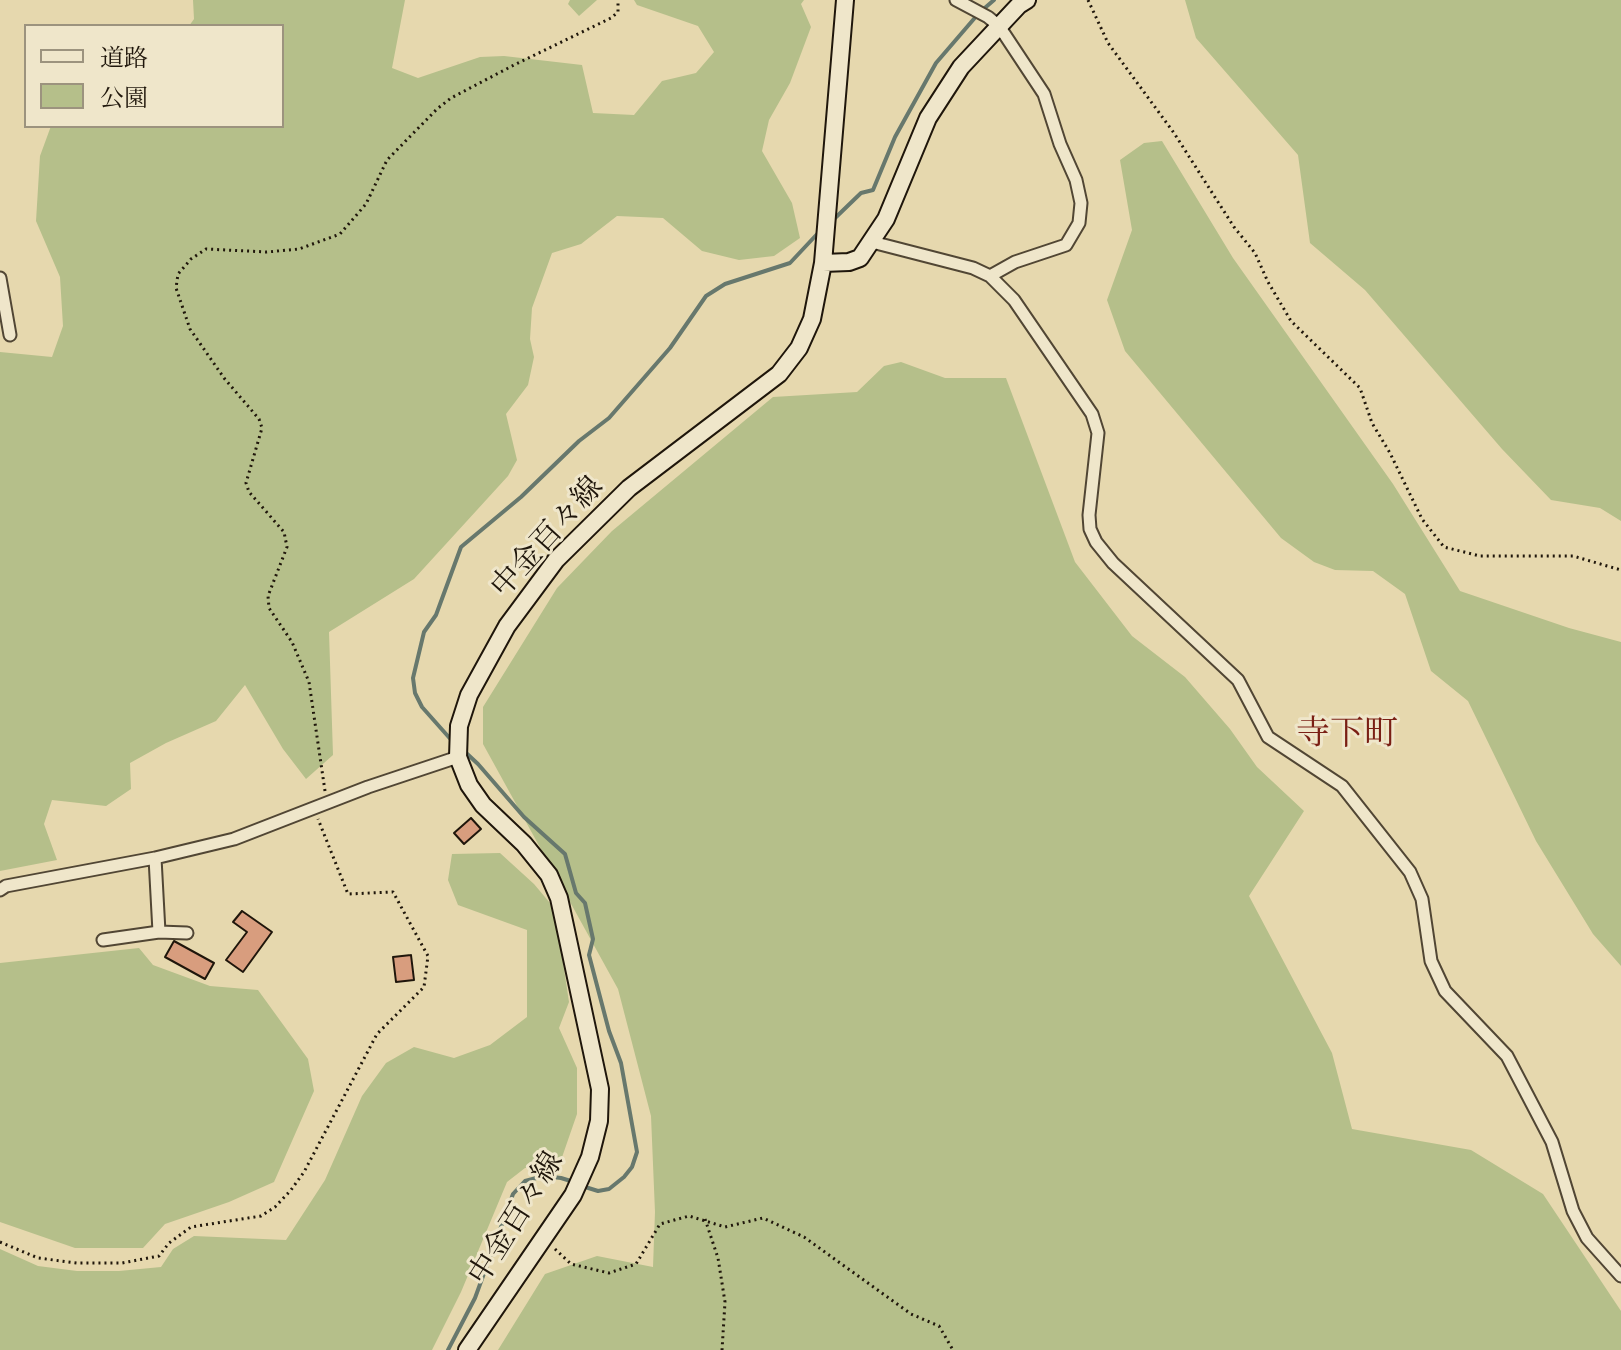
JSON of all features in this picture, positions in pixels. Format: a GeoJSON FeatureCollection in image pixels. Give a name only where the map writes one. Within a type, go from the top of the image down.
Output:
{"type":"FeatureCollection","features":[{"type":"Feature","properties":{"kind":"main road","name":"中金百々線"},"geometry":{"type":"LineString","coordinates":[[467,1350],[573,1195],[590,1157],[599,1121],[600,1089],[559,898],[549,875],[469,785],[458,757],[459,726],[469,695],[507,626],[556,560],[629,488],[779,374],[799,348],[812,319],[824,255],[845,0]]}},
{"type":"Feature","properties":{"kind":"main road"},"geometry":{"type":"LineString","coordinates":[[824,255],[849,262],[860,258],[886,219],[928,118],[961,67],[994,21],[1027,0]]}},
{"type":"Feature","properties":{"kind":"street"},"geometry":{"type":"LineString","coordinates":[[956,0],[994,21],[1044,94],[1060,144],[1076,180],[1081,203],[1079,223],[1066,245],[1015,262],[990,276]]}},
{"type":"Feature","properties":{"kind":"street"},"geometry":{"type":"LineString","coordinates":[[872,242],[937,257],[990,276],[1014,300],[1092,414],[1098,433],[1089,515],[1090,529],[1096,542],[1113,563],[1238,680],[1268,737],[1342,786],[1410,872],[1422,899],[1431,961],[1445,991],[1507,1056],[1552,1142],[1573,1211],[1587,1238],[1621,1276]]}},
{"type":"Feature","properties":{"kind":"street"},"geometry":{"type":"LineString","coordinates":[[0,278],[10,335]]}},
{"type":"Feature","properties":{"kind":"street"},"geometry":{"type":"LineString","coordinates":[[0,890],[6,886],[155,858],[234,839],[330,801],[458,757]]}},
{"type":"Feature","properties":{"kind":"street"},"geometry":{"type":"LineString","coordinates":[[155,858],[159,932]]}},
{"type":"Feature","properties":{"kind":"street"},"geometry":{"type":"LineString","coordinates":[[103,940],[159,932],[187,933]]}},
{"type":"Feature","properties":{"kind":"path"},"geometry":{"type":"LineString","coordinates":[[330,801],[325,791],[309,682],[292,642],[269,608],[272,580],[287,547],[284,532],[249,492],[246,483],[262,428],[254,409],[224,378],[190,329],[176,288],[178,274],[191,259],[206,249],[267,252],[299,249],[340,234],[366,204],[387,160],[437,109],[451,98],[514,65],[611,18],[618,12],[618,0]]}},
{"type":"Feature","properties":{"kind":"path"},"geometry":{"type":"LineString","coordinates":[[1088,0],[1108,43],[1174,133],[1234,227],[1255,253],[1291,321],[1360,388],[1372,423],[1422,519],[1444,547],[1480,556],[1573,556],[1621,570]]}},
{"type":"Feature","properties":{"kind":"path"},"geometry":{"type":"LineString","coordinates":[[0,1242],[38,1258],[77,1263],[122,1263],[159,1256],[169,1243],[191,1227],[261,1216],[275,1207],[304,1172],[377,1034],[424,987],[428,956],[393,892],[348,894],[314,808]]}},
{"type":"Feature","properties":{"kind":"path"},"geometry":{"type":"LineString","coordinates":[[543,1238],[571,1264],[609,1273],[636,1264],[660,1224],[689,1216],[725,1227],[763,1218],[785,1226],[911,1314],[939,1326],[953,1350]]}},
{"type":"Feature","properties":{"kind":"path"},"geometry":{"type":"LineString","coordinates":[[705,1219],[718,1258],[725,1302],[722,1350]]}},
{"type":"Feature","properties":{"kind":"green space"},"geometry":{"type":"Polygon","coordinates":[[[193,0],[405,0],[392,68],[418,78],[480,57],[504,56],[582,65],[593,113],[634,115],[662,81],[696,73],[714,52],[698,26],[637,5],[634,0],[804,0],[801,4],[811,27],[790,83],[769,120],[762,151],[792,203],[800,238],[774,256],[739,260],[702,251],[663,218],[617,216],[581,244],[552,253],[532,308],[530,339],[534,357],[528,385],[506,414],[517,460],[508,476],[414,579],[329,632],[333,755],[306,779],[283,749],[245,685],[216,721],[130,763],[131,789],[106,806],[52,800],[44,824],[57,860],[0,871],[0,352],[52,357],[63,326],[60,277],[36,221],[40,156],[50,128],[284,128],[284,24],[190,24],[194,19],[193,0]]]}},
{"type":"Feature","properties":{"kind":"green space"},"geometry":{"type":"Polygon","coordinates":[[[570,0],[597,0],[579,16],[568,4],[570,0]]]}},
{"type":"Feature","properties":{"kind":"green space"},"geometry":{"type":"Polygon","coordinates":[[[1185,0],[1621,0],[1621,521],[1600,508],[1551,500],[1502,449],[1365,290],[1310,243],[1298,155],[1196,38],[1185,0]]]}},
{"type":"Feature","properties":{"kind":"green space"},"geometry":{"type":"Polygon","coordinates":[[[1162,141],[1233,258],[1393,484],[1460,591],[1621,642],[1621,966],[1593,934],[1536,841],[1468,701],[1431,671],[1405,594],[1373,571],[1335,570],[1314,562],[1281,538],[1125,351],[1107,300],[1132,230],[1120,160],[1144,143],[1162,141]]]}},
{"type":"Feature","properties":{"kind":"green space"},"geometry":{"type":"Polygon","coordinates":[[[901,362],[945,378],[1006,378],[1075,562],[1132,636],[1185,677],[1230,729],[1257,767],[1304,811],[1249,896],[1332,1053],[1352,1129],[1471,1150],[1543,1194],[1621,1311],[1621,1350],[498,1350],[545,1274],[597,1256],[653,1267],[655,1212],[651,1116],[618,989],[483,744],[483,707],[557,588],[612,531],[773,397],[857,392],[884,366],[901,362]]]}},
{"type":"Feature","properties":{"kind":"green space"},"geometry":{"type":"Polygon","coordinates":[[[500,853],[534,884],[555,909],[569,1002],[559,1028],[577,1068],[577,1114],[560,1163],[525,1168],[507,1182],[461,1292],[432,1350],[0,1350],[0,1249],[38,1266],[77,1271],[119,1271],[161,1267],[173,1249],[194,1236],[286,1240],[325,1180],[362,1096],[386,1063],[414,1047],[454,1058],[490,1045],[527,1017],[527,930],[458,905],[448,880],[452,854],[500,853]]]}},
{"type":"Feature","properties":{"kind":"green space"},"geometry":{"type":"Polygon","coordinates":[[[139,948],[153,965],[210,986],[258,990],[308,1059],[314,1091],[274,1182],[229,1202],[165,1224],[143,1248],[75,1248],[0,1222],[0,963],[139,948]]]}},
{"type":"Feature","properties":{"kind":"building"},"geometry":{"type":"Polygon","coordinates":[[[471,818],[481,829],[464,844],[454,833],[471,818]]]}},
{"type":"Feature","properties":{"kind":"building"},"geometry":{"type":"Polygon","coordinates":[[[242,911],[272,932],[243,972],[226,960],[247,932],[233,922],[242,911]]]}},
{"type":"Feature","properties":{"kind":"building"},"geometry":{"type":"Polygon","coordinates":[[[174,941],[214,963],[205,979],[165,957],[174,941]]]}},
{"type":"Feature","properties":{"kind":"building"},"geometry":{"type":"Polygon","coordinates":[[[411,955],[414,980],[396,982],[393,957],[411,955]]]}},
{"type":"Feature","properties":{"kind":"waterway"},"geometry":{"type":"LineString","coordinates":[[833,220],[861,193],[873,190],[895,137],[936,63],[994,0]]}},
{"type":"Feature","properties":{"kind":"waterway"},"geometry":{"type":"LineString","coordinates":[[454,743],[422,707],[415,693],[413,678],[424,632],[436,615],[461,547],[609,418],[670,348],[706,296],[725,284],[790,263],[820,231]]}},
{"type":"Feature","properties":{"kind":"waterway"},"geometry":{"type":"LineString","coordinates":[[464,751],[524,817],[565,854],[576,893],[585,903],[593,939],[589,955],[609,1031],[621,1063],[637,1152],[632,1167],[609,1189],[598,1191],[582,1186]]}},
{"type":"Feature","properties":{"kind":"waterway"},"geometry":{"type":"LineString","coordinates":[[448,1350],[475,1298],[513,1194],[525,1181],[544,1176],[574,1182]]}},
{"type":"Feature","properties":{"kind":"district","name":"寺下町"},"geometry":{"type":"Point","coordinates":[1347,735]}}]}
